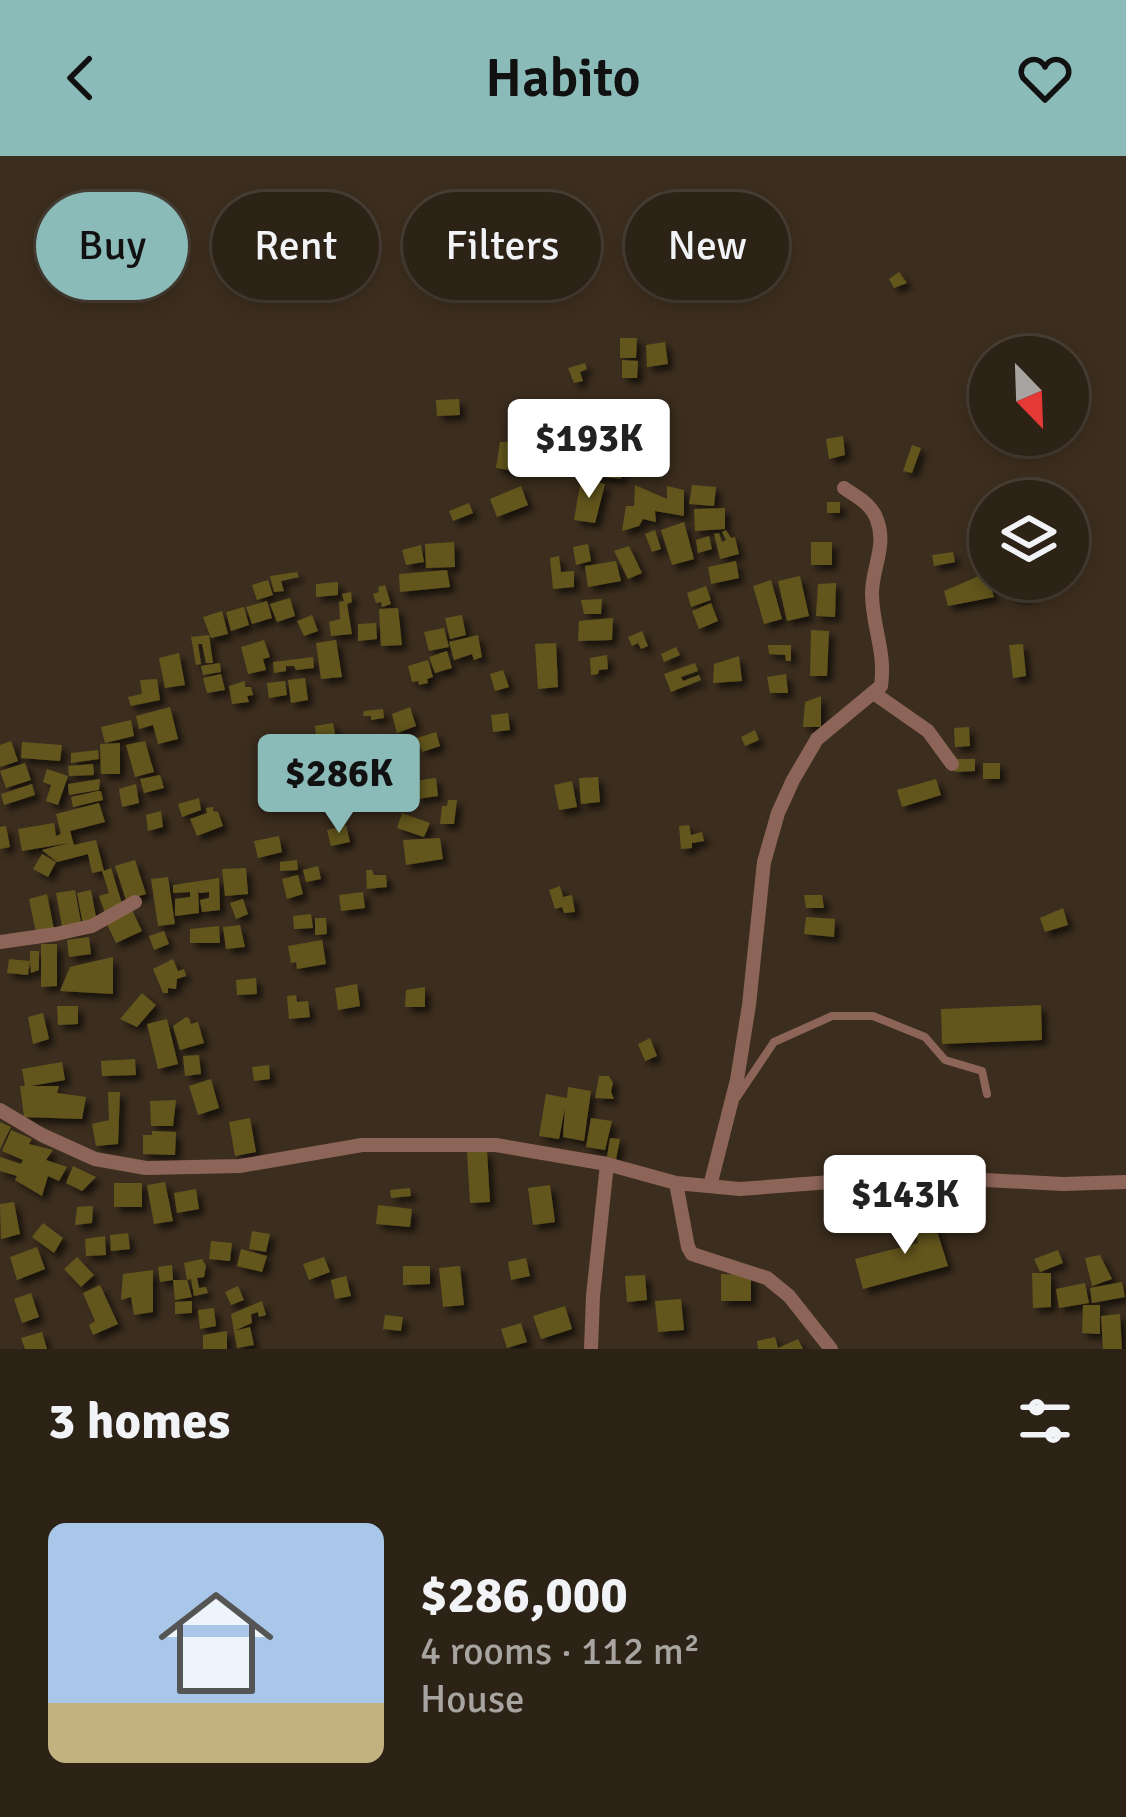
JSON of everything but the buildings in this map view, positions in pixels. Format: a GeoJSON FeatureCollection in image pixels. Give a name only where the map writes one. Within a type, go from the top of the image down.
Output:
{"type":"FeatureCollection","features":[{"type":"Feature","properties":{"kind":"street"},"geometry":{"type":"LineString","coordinates":[[710,1186],[749,1004],[764,862],[778,813],[817,739],[881,686],[884,662],[872,596],[881,534],[866,502],[844,488]]}},
{"type":"Feature","properties":{"kind":"street"},"geometry":{"type":"LineString","coordinates":[[875,694],[928,731],[952,764]]}},
{"type":"Feature","properties":{"kind":"street"},"geometry":{"type":"LineString","coordinates":[[0,942],[92,926],[136,902]]}},
{"type":"Feature","properties":{"kind":"street"},"geometry":{"type":"LineString","coordinates":[[0,1110],[95,1159],[146,1168],[240,1166],[362,1145],[496,1145],[607,1164],[676,1183],[740,1189],[909,1177],[1126,1182]]}},
{"type":"Feature","properties":{"kind":"street"},"geometry":{"type":"LineString","coordinates":[[591,1349],[607,1164]]}},
{"type":"Feature","properties":{"kind":"street"},"geometry":{"type":"LineString","coordinates":[[676,1183],[692,1254],[766,1278],[789,1296],[831,1349]]}},
{"type":"Feature","properties":{"kind":"lane"},"geometry":{"type":"LineString","coordinates":[[730,1108],[774,1042],[832,1016],[873,1016],[926,1037],[944,1060],[982,1071],[987,1094]]}}]}
